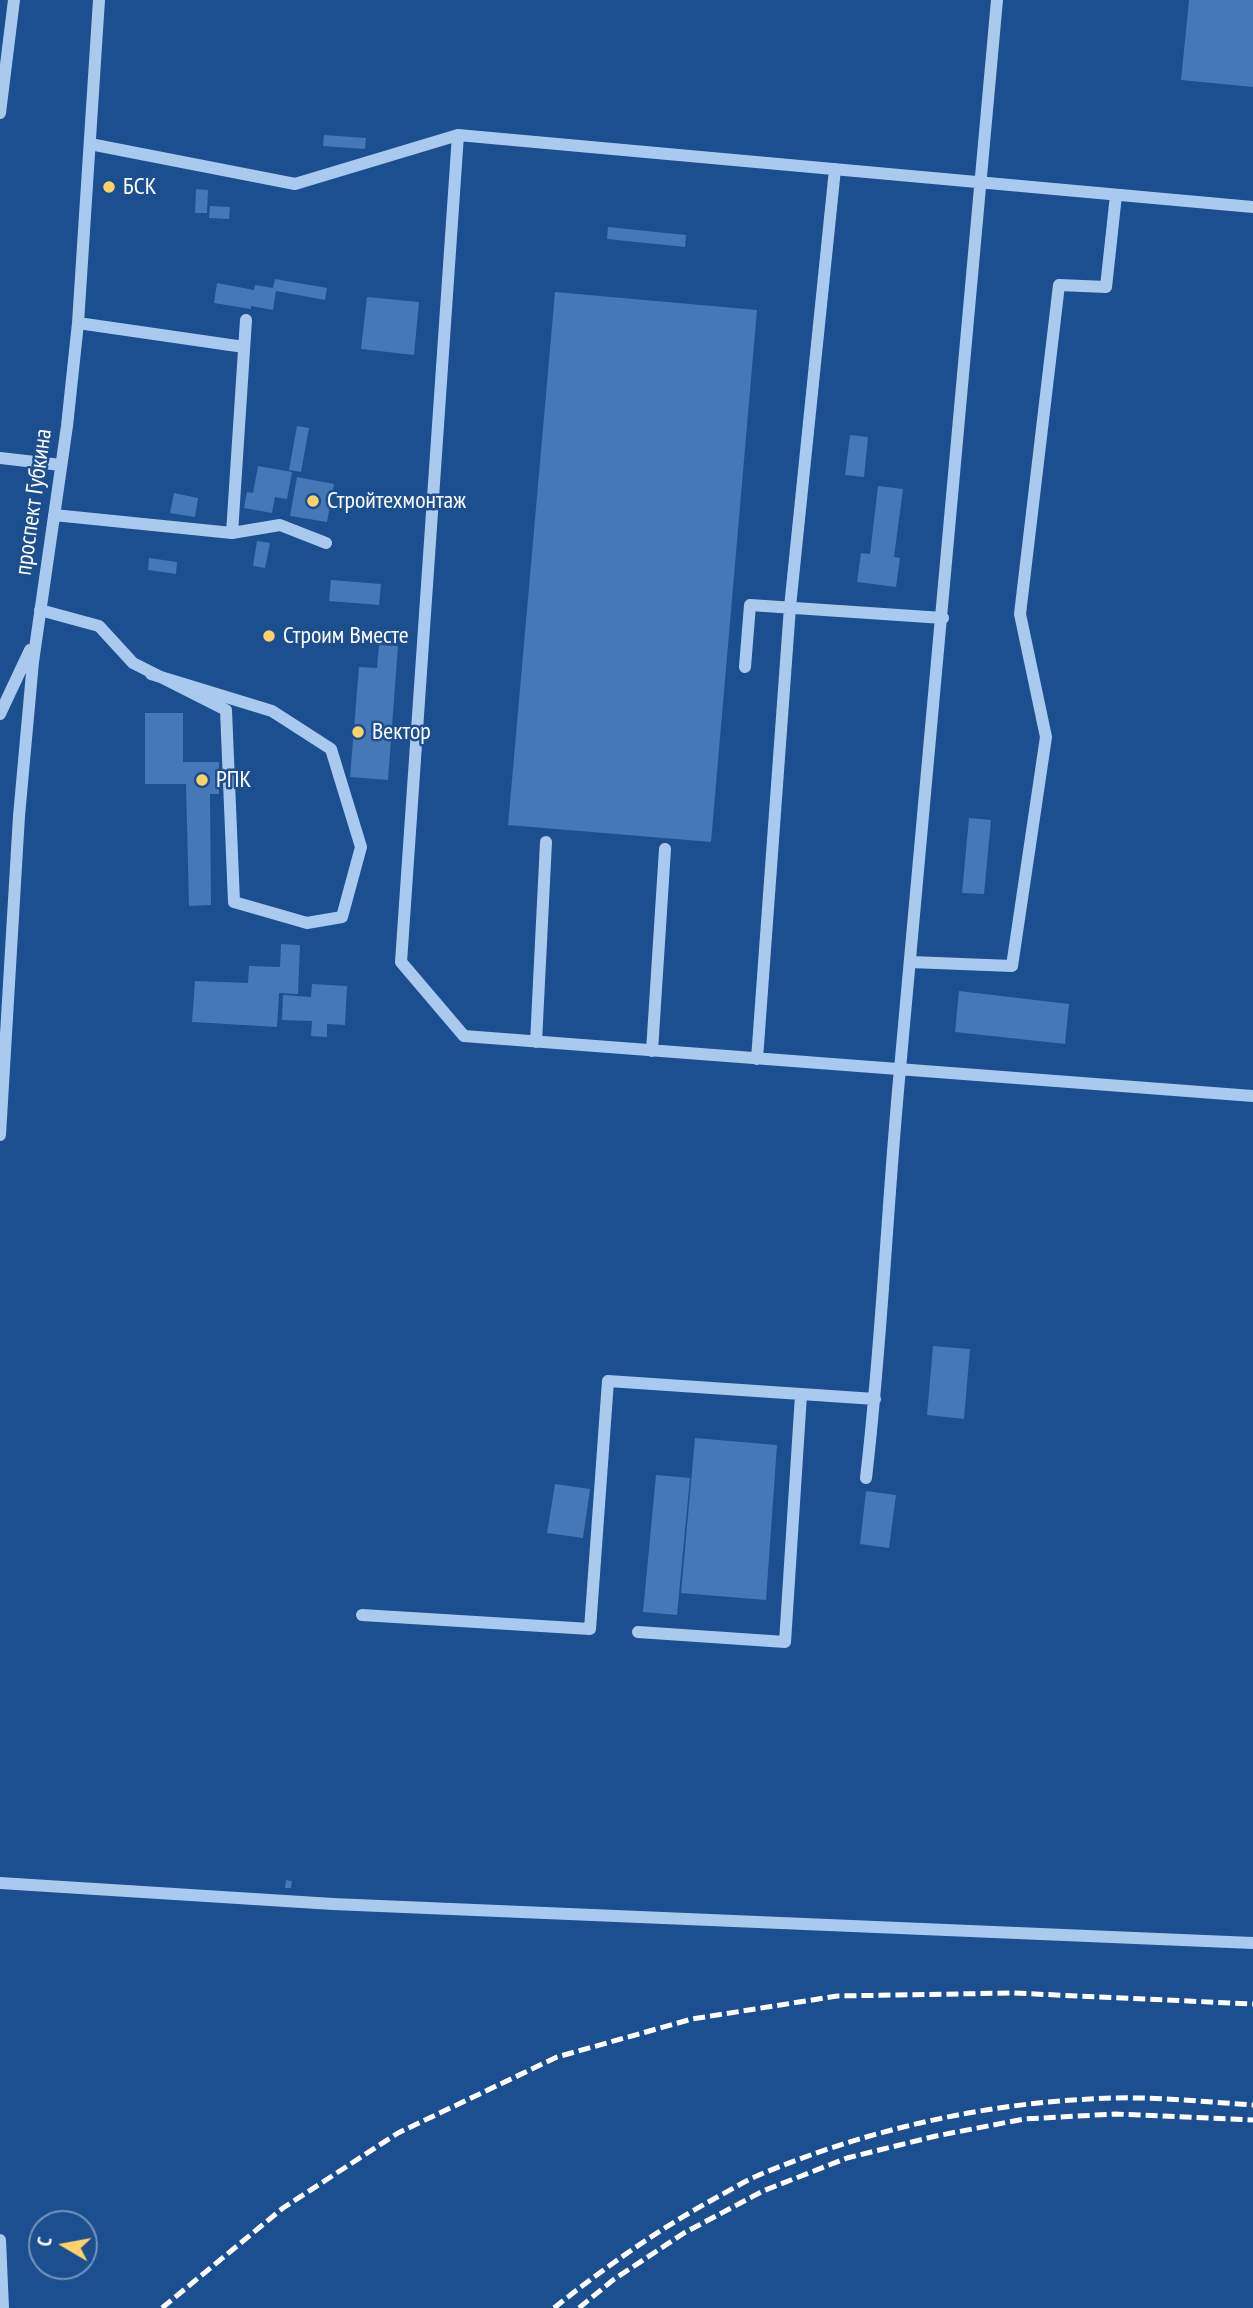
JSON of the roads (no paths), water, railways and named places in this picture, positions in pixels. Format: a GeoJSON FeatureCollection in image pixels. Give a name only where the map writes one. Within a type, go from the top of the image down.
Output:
{"type":"FeatureCollection","features":[{"type":"Feature","properties":{"kind":"street"},"geometry":{"type":"LineString","coordinates":[[0,113],[14,0]]}},
{"type":"Feature","properties":{"kind":"street","name":"проспект Губкина"},"geometry":{"type":"LineString","coordinates":[[0,1135],[19,816],[36,637],[78,323],[99,0]]}},
{"type":"Feature","properties":{"kind":"street"},"geometry":{"type":"LineString","coordinates":[[866,1478],[875,1399],[900,1070],[997,0]]}},
{"type":"Feature","properties":{"kind":"street"},"geometry":{"type":"LineString","coordinates":[[458,135],[401,962],[464,1036],[1253,1097]]}},
{"type":"Feature","properties":{"kind":"street"},"geometry":{"type":"LineString","coordinates":[[90,144],[295,184],[458,135],[1253,207]]}},
{"type":"Feature","properties":{"kind":"street"},"geometry":{"type":"LineString","coordinates":[[758,1059],[790,607],[835,169]]}},
{"type":"Feature","properties":{"kind":"street"},"geometry":{"type":"LineString","coordinates":[[911,962],[1012,966],[1046,737],[1020,614],[1059,285],[1106,287],[1116,195]]}},
{"type":"Feature","properties":{"kind":"street"},"geometry":{"type":"LineString","coordinates":[[232,533],[246,320]]}},
{"type":"Feature","properties":{"kind":"street"},"geometry":{"type":"LineString","coordinates":[[78,323],[244,347]]}},
{"type":"Feature","properties":{"kind":"street"},"geometry":{"type":"LineString","coordinates":[[0,458],[61,465]]}},
{"type":"Feature","properties":{"kind":"street"},"geometry":{"type":"LineString","coordinates":[[54,515],[232,533],[280,525],[326,543]]}},
{"type":"Feature","properties":{"kind":"street"},"geometry":{"type":"LineString","coordinates":[[745,667],[750,605],[943,618]]}},
{"type":"Feature","properties":{"kind":"street"},"geometry":{"type":"LineString","coordinates":[[40,610],[99,626],[134,663],[151,674],[226,710],[234,902],[307,923],[342,918],[361,847],[331,748],[272,711],[151,674]]}},
{"type":"Feature","properties":{"kind":"street"},"geometry":{"type":"LineString","coordinates":[[0,714],[36,637]]}},
{"type":"Feature","properties":{"kind":"street"},"geometry":{"type":"LineString","coordinates":[[536,1042],[546,842]]}},
{"type":"Feature","properties":{"kind":"street"},"geometry":{"type":"LineString","coordinates":[[652,1051],[665,849]]}},
{"type":"Feature","properties":{"kind":"street"},"geometry":{"type":"LineString","coordinates":[[0,980],[9,997]]}},
{"type":"Feature","properties":{"kind":"street"},"geometry":{"type":"LineString","coordinates":[[362,1615],[590,1629],[608,1381],[875,1399]]}},
{"type":"Feature","properties":{"kind":"street"},"geometry":{"type":"LineString","coordinates":[[638,1632],[785,1642],[801,1395]]}},
{"type":"Feature","properties":{"kind":"street"},"geometry":{"type":"LineString","coordinates":[[0,1883],[332,1904],[1253,1943]]}},
{"type":"Feature","properties":{"kind":"street"},"geometry":{"type":"LineString","coordinates":[[0,2240],[3,2308]]}},
{"type":"Feature","properties":{"kind":"railway"},"geometry":{"type":"LineString","coordinates":[[162,2308],[283,2208],[398,2133],[557,2057],[692,2019],[837,1996],[1013,1993],[1253,2004]]}},
{"type":"Feature","properties":{"kind":"railway"},"geometry":{"type":"LineString","coordinates":[[554,2308],[651,2237],[741,2184],[801,2158],[889,2131],[978,2111],[1069,2100],[1149,2098],[1253,2105]]}},
{"type":"Feature","properties":{"kind":"railway"},"geometry":{"type":"LineString","coordinates":[[579,2308],[613,2280],[684,2233],[763,2191],[847,2158],[936,2136],[1024,2119],[1115,2114],[1253,2120]]}},
{"type":"Feature","properties":{"kind":"place","name":"БСК"},"geometry":{"type":"Point","coordinates":[109,187]}},
{"type":"Feature","properties":{"kind":"place","name":"Стройтехмонтаж"},"geometry":{"type":"Point","coordinates":[313,501]}},
{"type":"Feature","properties":{"kind":"place","name":"Строим Вместе"},"geometry":{"type":"Point","coordinates":[269,636]}},
{"type":"Feature","properties":{"kind":"place","name":"Вектор"},"geometry":{"type":"Point","coordinates":[358,732]}},
{"type":"Feature","properties":{"kind":"place","name":"РПК"},"geometry":{"type":"Point","coordinates":[202,780]}}]}
